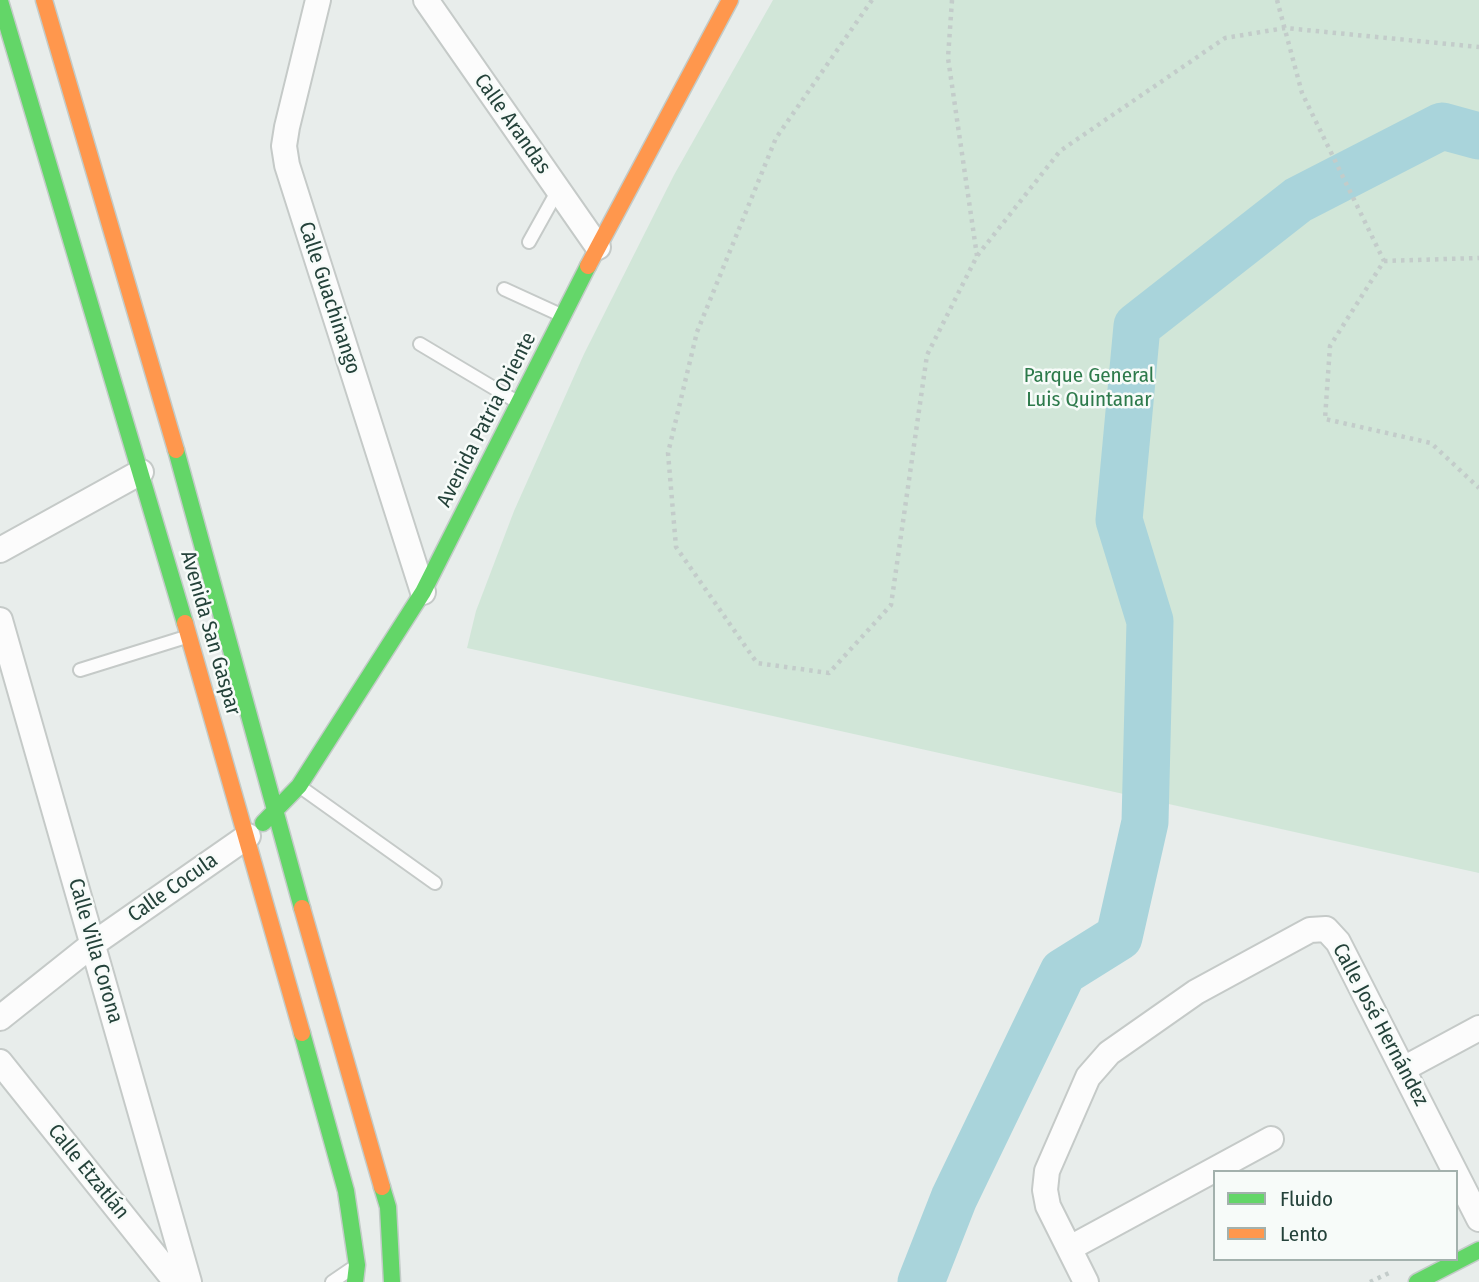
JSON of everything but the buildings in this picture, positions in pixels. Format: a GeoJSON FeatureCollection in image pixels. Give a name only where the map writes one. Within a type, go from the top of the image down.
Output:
{"type":"FeatureCollection","features":[{"type":"Feature","properties":{"kind":"street","name":"Avenida San Gaspar"},"geometry":{"type":"LineString","coordinates":[[44,0],[154,370],[275,812],[388,1207],[392,1282]]}},
{"type":"Feature","properties":{"kind":"street","name":"Calle Guachinango"},"geometry":{"type":"LineString","coordinates":[[318,0],[287,127],[284,146],[287,165],[423,592]]}},
{"type":"Feature","properties":{"kind":"street","name":"Calle Arandas"},"geometry":{"type":"LineString","coordinates":[[426,0],[598,247]]}},
{"type":"Feature","properties":{"kind":"street","name":"Avenida Patria Oriente"},"geometry":{"type":"LineString","coordinates":[[248,836],[299,786],[423,592],[598,247],[730,0]]}},
{"type":"Feature","properties":{"kind":"street","name":"Avenida San Gaspar"},"geometry":{"type":"LineString","coordinates":[[0,1],[248,836],[346,1191],[357,1265],[355,1282]]}},
{"type":"Feature","properties":{"kind":"street"},"geometry":{"type":"LineString","coordinates":[[0,550],[141,472]]}},
{"type":"Feature","properties":{"kind":"street","name":"Calle Villa Corona"},"geometry":{"type":"LineString","coordinates":[[0,620],[188,1282]]}},
{"type":"Feature","properties":{"kind":"street","name":"Calle Cocula"},"geometry":{"type":"LineString","coordinates":[[0,1018],[93,944],[248,836]]}},
{"type":"Feature","properties":{"kind":"street","name":"Calle José Hernández"},"geometry":{"type":"LineString","coordinates":[[1070,1248],[1048,1206],[1045,1190],[1047,1171],[1088,1077],[1098,1063],[1196,992],[1310,930],[1325,929],[1338,942],[1456,1170]]}},
{"type":"Feature","properties":{"kind":"street"},"geometry":{"type":"LineString","coordinates":[[1405,1068],[1479,1028]]}},
{"type":"Feature","properties":{"kind":"street","name":"Calle Etzatlán"},"geometry":{"type":"LineString","coordinates":[[0,1062],[176,1282]]}},
{"type":"Feature","properties":{"kind":"street"},"geometry":{"type":"LineString","coordinates":[[1214,1170],[1271,1139]]}},
{"type":"Feature","properties":{"kind":"street"},"geometry":{"type":"LineString","coordinates":[[1086,1282],[1070,1248],[1213,1170]]}},
{"type":"Feature","properties":{"kind":"street","name":"Calle José Hernández"},"geometry":{"type":"LineString","coordinates":[[1458,1175],[1479,1217]]}},
{"type":"Feature","properties":{"kind":"street"},"geometry":{"type":"LineString","coordinates":[[1458,1261],[1479,1250]]}},
{"type":"Feature","properties":{"kind":"street"},"geometry":{"type":"LineString","coordinates":[[1417,1282],[1458,1261]]}},
{"type":"Feature","properties":{"kind":"lane"},"geometry":{"type":"LineString","coordinates":[[529,242],[558,190]]}},
{"type":"Feature","properties":{"kind":"lane"},"geometry":{"type":"LineString","coordinates":[[504,289],[563,317]]}},
{"type":"Feature","properties":{"kind":"lane"},"geometry":{"type":"LineString","coordinates":[[420,344],[519,403]]}},
{"type":"Feature","properties":{"kind":"lane"},"geometry":{"type":"LineString","coordinates":[[80,670],[190,636]]}},
{"type":"Feature","properties":{"kind":"lane"},"geometry":{"type":"LineString","coordinates":[[299,786],[436,883]]}},
{"type":"Feature","properties":{"kind":"lane"},"geometry":{"type":"LineString","coordinates":[[332,1282],[357,1265]]}},
{"type":"Feature","properties":{"kind":"path"},"geometry":{"type":"LineString","coordinates":[[873,0],[776,138],[697,332],[668,453],[676,547],[757,663],[829,673],[891,605],[927,355],[977,256],[1060,150],[1225,38],[1285,28],[1479,47]]}},
{"type":"Feature","properties":{"kind":"path"},"geometry":{"type":"LineString","coordinates":[[951,0],[948,58],[977,256]]}},
{"type":"Feature","properties":{"kind":"path"},"geometry":{"type":"LineString","coordinates":[[1277,0],[1302,93],[1384,261]]}},
{"type":"Feature","properties":{"kind":"path"},"geometry":{"type":"LineString","coordinates":[[1384,261],[1479,258]]}},
{"type":"Feature","properties":{"kind":"path"},"geometry":{"type":"LineString","coordinates":[[1384,261],[1330,346],[1325,419],[1430,443],[1479,488]]}},
{"type":"Feature","properties":{"kind":"green space","name":"Parque General Luis Quintanar"},"geometry":{"type":"Polygon","coordinates":[[[773,0],[1479,0],[1479,873],[467,648],[476,611],[514,511],[584,354],[674,175],[773,0]]]}},
{"type":"Feature","properties":{"kind":"waterway"},"geometry":{"type":"LineString","coordinates":[[921,1282],[954,1198],[1063,972],[1119,937],[1145,822],[1150,621],[1119,520],[1137,326],[1298,200],[1442,126],[1479,136]]}},
{"type":"Feature","properties":{"kind":"traffic: fast"},"geometry":{"type":"LineString","coordinates":[[0,1],[185,623]]}},
{"type":"Feature","properties":{"kind":"traffic: fast"},"geometry":{"type":"LineString","coordinates":[[263,823],[299,786],[423,592],[588,266]]}},
{"type":"Feature","properties":{"kind":"traffic: fast"},"geometry":{"type":"LineString","coordinates":[[176,450],[302,908]]}},
{"type":"Feature","properties":{"kind":"traffic: fast"},"geometry":{"type":"LineString","coordinates":[[302,1033],[346,1191],[357,1265],[355,1282]]}},
{"type":"Feature","properties":{"kind":"traffic: fast"},"geometry":{"type":"LineString","coordinates":[[382,1187],[388,1207],[392,1282]]}},
{"type":"Feature","properties":{"kind":"traffic: fast"},"geometry":{"type":"LineString","coordinates":[[1458,1261],[1479,1250]]}},
{"type":"Feature","properties":{"kind":"traffic: fast"},"geometry":{"type":"LineString","coordinates":[[1417,1282],[1458,1261]]}},
{"type":"Feature","properties":{"kind":"traffic: slow"},"geometry":{"type":"LineString","coordinates":[[44,0],[176,450]]}},
{"type":"Feature","properties":{"kind":"traffic: slow"},"geometry":{"type":"LineString","coordinates":[[588,266],[730,0]]}},
{"type":"Feature","properties":{"kind":"traffic: slow"},"geometry":{"type":"LineString","coordinates":[[185,623],[302,1033]]}},
{"type":"Feature","properties":{"kind":"traffic: slow"},"geometry":{"type":"LineString","coordinates":[[302,908],[382,1187]]}}]}
